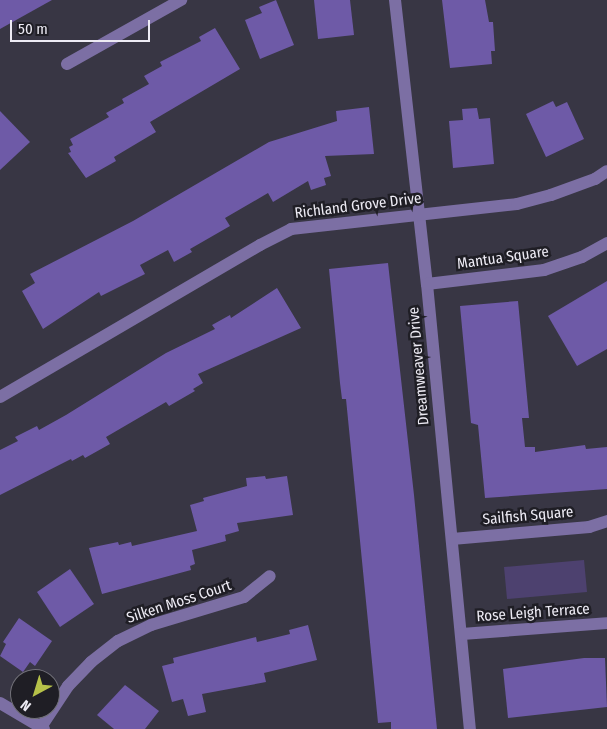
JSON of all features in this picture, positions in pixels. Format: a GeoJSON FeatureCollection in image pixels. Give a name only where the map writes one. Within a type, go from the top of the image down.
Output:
{"type":"FeatureCollection","features":[{"type":"Feature","properties":{"kind":"street"},"geometry":{"type":"LineString","coordinates":[[67,64],[181,0]]}},
{"type":"Feature","properties":{"kind":"street","name":"Dreamweaver Drive"},"geometry":{"type":"LineString","coordinates":[[395,0],[420,215],[470,729]]}},
{"type":"Feature","properties":{"kind":"street","name":"Richland Grove Drive"},"geometry":{"type":"LineString","coordinates":[[0,397],[260,244],[292,229],[517,204],[560,192],[607,171]]}},
{"type":"Feature","properties":{"kind":"street","name":"Mantua Square"},"geometry":{"type":"LineString","coordinates":[[427,284],[544,270],[582,257],[607,243]]}},
{"type":"Feature","properties":{"kind":"street","name":"Sailfish Square"},"geometry":{"type":"LineString","coordinates":[[452,539],[589,527],[607,522]]}},
{"type":"Feature","properties":{"kind":"street","name":"Silken Moss Court"},"geometry":{"type":"LineString","coordinates":[[43,728],[68,686],[91,662],[118,641],[151,625],[244,598],[270,576]]}},
{"type":"Feature","properties":{"kind":"street","name":"Rose Leigh Terrace"},"geometry":{"type":"LineString","coordinates":[[462,634],[607,623]]}},
{"type":"Feature","properties":{"kind":"street"},"geometry":{"type":"LineString","coordinates":[[0,703],[43,728]]}},
{"type":"Feature","properties":{"kind":"shaded area"},"geometry":{"type":"Polygon","coordinates":[[[584,560],[587,592],[507,599],[504,567],[584,560]]]}},
{"type":"Feature","properties":{"kind":"building"},"geometry":{"type":"Polygon","coordinates":[[[0,0],[52,0],[0,29],[0,0]]]}},
{"type":"Feature","properties":{"kind":"building"},"geometry":{"type":"Polygon","coordinates":[[[276,0],[294,45],[260,59],[245,20],[262,13],[259,7],[276,0]]]}},
{"type":"Feature","properties":{"kind":"building"},"geometry":{"type":"Polygon","coordinates":[[[314,0],[350,0],[354,35],[318,39],[314,0]]]}},
{"type":"Feature","properties":{"kind":"building"},"geometry":{"type":"Polygon","coordinates":[[[442,0],[485,0],[489,22],[493,22],[495,51],[491,51],[492,64],[450,68],[442,0]]]}},
{"type":"Feature","properties":{"kind":"building"},"geometry":{"type":"Polygon","coordinates":[[[215,28],[240,69],[150,122],[156,132],[114,157],[116,161],[86,178],[68,153],[71,152],[69,147],[73,145],[70,139],[109,117],[106,113],[124,103],[122,99],[149,84],[144,76],[162,66],[160,62],[201,41],[199,37],[215,28]]]}},
{"type":"Feature","properties":{"kind":"building"},"geometry":{"type":"Polygon","coordinates":[[[553,101],[556,107],[567,102],[584,139],[546,157],[526,114],[553,101]]]}},
{"type":"Feature","properties":{"kind":"building"},"geometry":{"type":"Polygon","coordinates":[[[369,107],[374,154],[325,156],[331,176],[324,178],[326,185],[311,190],[308,181],[273,202],[268,193],[225,218],[230,226],[190,249],[192,252],[174,262],[168,250],[140,265],[145,274],[101,296],[99,292],[43,329],[22,291],[35,283],[30,274],[133,221],[269,142],[337,121],[336,111],[369,107]]]}},
{"type":"Feature","properties":{"kind":"building"},"geometry":{"type":"Polygon","coordinates":[[[477,108],[479,119],[490,118],[494,164],[453,168],[449,121],[463,120],[462,109],[477,108]]]}},
{"type":"Feature","properties":{"kind":"building"},"geometry":{"type":"Polygon","coordinates":[[[0,111],[30,142],[0,170],[0,111]]]}},
{"type":"Feature","properties":{"kind":"building"},"geometry":{"type":"Polygon","coordinates":[[[388,263],[414,495],[437,729],[391,729],[391,722],[378,723],[346,399],[342,399],[340,383],[329,269],[388,263]]]}},
{"type":"Feature","properties":{"kind":"building"},"geometry":{"type":"Polygon","coordinates":[[[607,281],[607,349],[577,366],[548,316],[607,281]]]}},
{"type":"Feature","properties":{"kind":"building"},"geometry":{"type":"Polygon","coordinates":[[[277,288],[301,328],[198,374],[203,383],[193,389],[195,391],[169,406],[166,402],[106,437],[110,444],[85,458],[83,455],[72,461],[71,459],[0,495],[0,450],[18,441],[15,437],[37,426],[39,430],[66,415],[166,353],[215,329],[212,325],[230,315],[231,318],[277,288]]]}},
{"type":"Feature","properties":{"kind":"building"},"geometry":{"type":"Polygon","coordinates":[[[518,301],[529,418],[522,418],[525,447],[535,447],[535,452],[585,445],[586,449],[607,447],[607,489],[485,498],[478,425],[471,423],[460,306],[518,301]]]}},
{"type":"Feature","properties":{"kind":"building"},"geometry":{"type":"Polygon","coordinates":[[[265,476],[266,479],[287,476],[293,515],[237,523],[239,531],[225,535],[226,541],[192,550],[195,564],[190,566],[191,570],[102,594],[89,548],[118,542],[119,545],[131,542],[132,546],[197,531],[190,505],[204,501],[203,498],[247,486],[246,478],[265,476]]]}},
{"type":"Feature","properties":{"kind":"building"},"geometry":{"type":"Polygon","coordinates":[[[70,569],[94,604],[60,627],[37,592],[70,569]]]}},
{"type":"Feature","properties":{"kind":"building"},"geometry":{"type":"Polygon","coordinates":[[[19,618],[52,641],[35,666],[30,662],[25,669],[19,669],[0,656],[6,644],[3,642],[19,618]]]}},
{"type":"Feature","properties":{"kind":"building"},"geometry":{"type":"Polygon","coordinates":[[[308,625],[317,660],[264,673],[266,682],[202,694],[206,712],[188,716],[183,699],[172,702],[162,666],[174,663],[173,658],[256,637],[257,642],[290,634],[289,630],[308,625]]]}},
{"type":"Feature","properties":{"kind":"building"},"geometry":{"type":"Polygon","coordinates":[[[584,658],[605,658],[607,707],[508,718],[503,669],[584,658]]]}},
{"type":"Feature","properties":{"kind":"building"},"geometry":{"type":"Polygon","coordinates":[[[125,685],[159,711],[145,729],[114,729],[97,715],[125,685]]]}}]}
